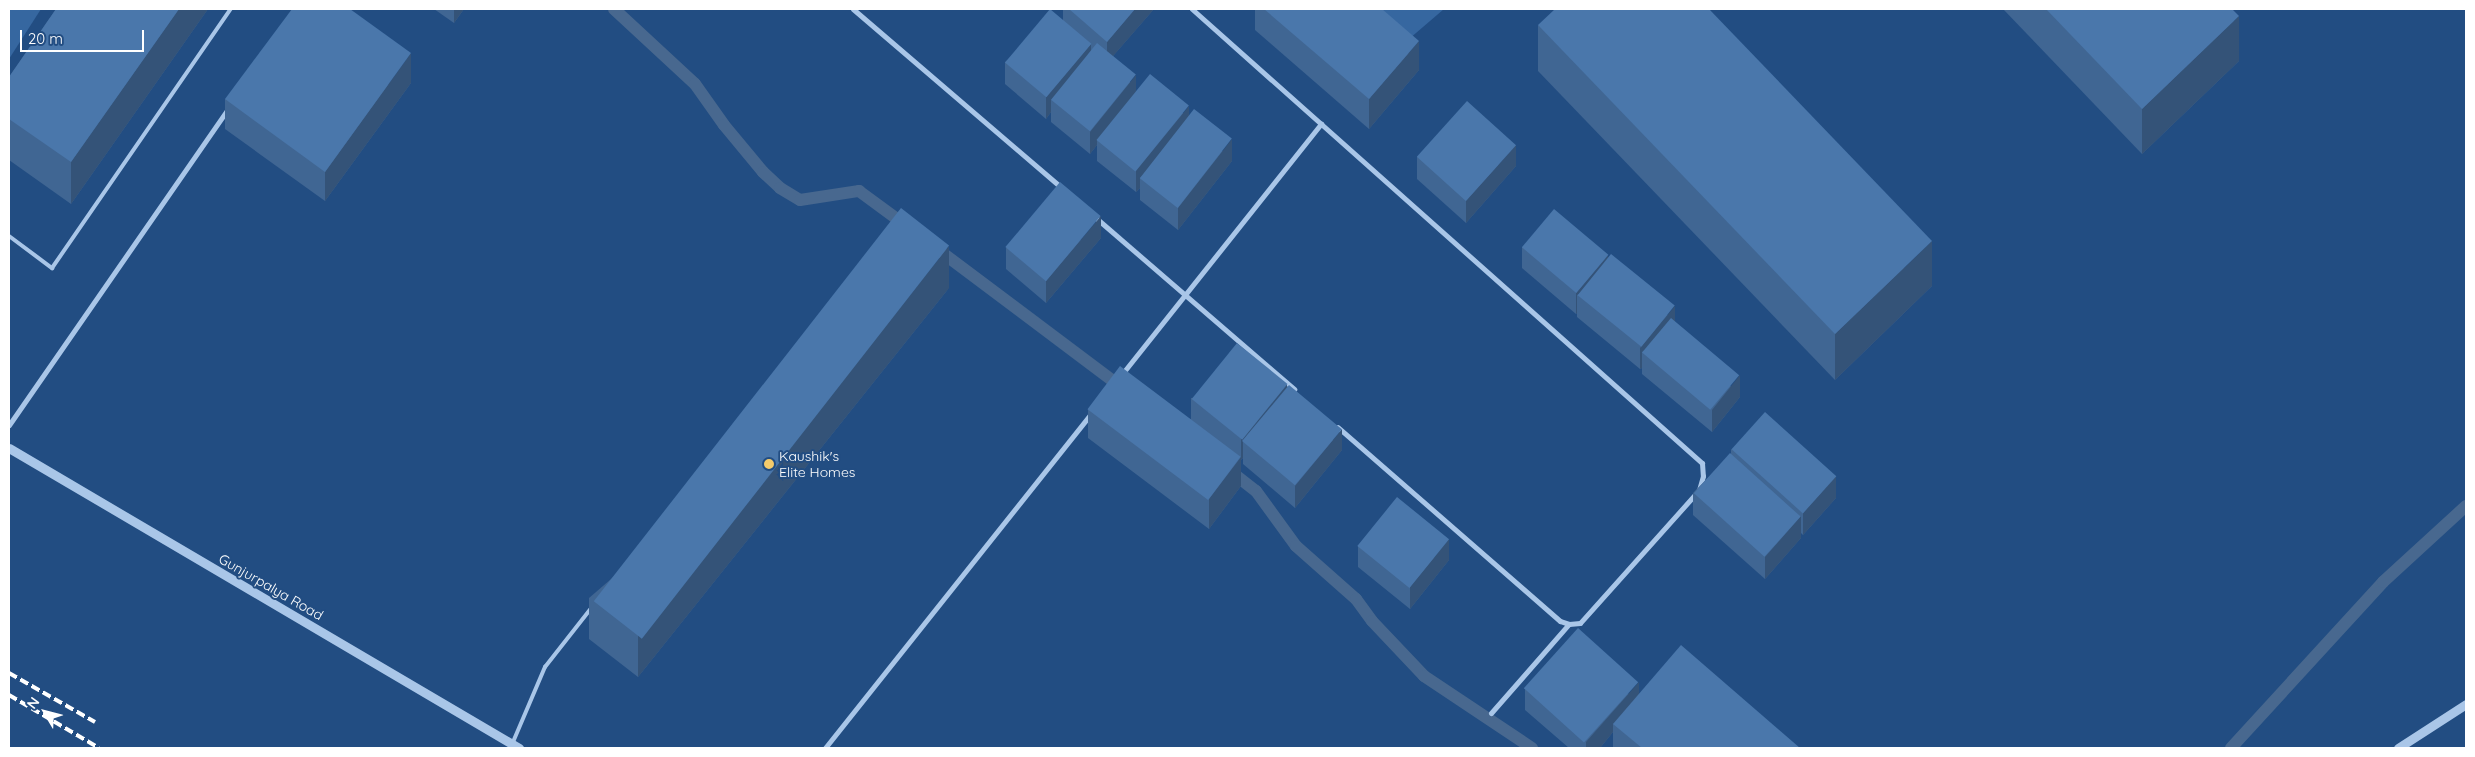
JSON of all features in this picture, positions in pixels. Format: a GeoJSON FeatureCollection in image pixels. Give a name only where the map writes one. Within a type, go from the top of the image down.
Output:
{"type":"FeatureCollection","features":[{"type":"Feature","properties":{"kind":"street"},"geometry":{"type":"LineString","coordinates":[[853,9],[1072,197]]}},
{"type":"Feature","properties":{"kind":"street"},"geometry":{"type":"LineString","coordinates":[[1192,9],[1702,463],[1703,476],[1698,490],[1580,623],[1569,624],[1560,621],[1335,425]]}},
{"type":"Feature","properties":{"kind":"street"},"geometry":{"type":"LineString","coordinates":[[9,425],[234,99]]}},
{"type":"Feature","properties":{"kind":"street"},"geometry":{"type":"LineString","coordinates":[[1117,381],[1321,124]]}},
{"type":"Feature","properties":{"kind":"street"},"geometry":{"type":"LineString","coordinates":[[1094,217],[1298,392]]}},
{"type":"Feature","properties":{"kind":"street"},"geometry":{"type":"LineString","coordinates":[[825,748],[1092,412]]}},
{"type":"Feature","properties":{"kind":"street","name":"Gunjurpalya Road"},"geometry":{"type":"LineString","coordinates":[[9,448],[516,746]]}},
{"type":"Feature","properties":{"kind":"street"},"geometry":{"type":"LineString","coordinates":[[1490,713],[1569,624]]}},
{"type":"Feature","properties":{"kind":"street"},"geometry":{"type":"LineString","coordinates":[[2398,748],[2466,704]]}},
{"type":"Feature","properties":{"kind":"lane"},"geometry":{"type":"LineString","coordinates":[[9,236],[52,268],[232,9]]}},
{"type":"Feature","properties":{"kind":"lane"},"geometry":{"type":"LineString","coordinates":[[516,746],[545,667],[594,605]]}},
{"type":"Feature","properties":{"kind":"shaded area"},"geometry":{"type":"Polygon","coordinates":[[[9,9],[41,9],[9,59],[9,9]]]}},
{"type":"Feature","properties":{"kind":"shaded area"},"geometry":{"type":"Polygon","coordinates":[[[1364,9],[1444,9],[1402,45],[1364,9]]]}},
{"type":"Feature","properties":{"kind":"building"},"geometry":{"type":"Polygon","coordinates":[[[56,9],[179,9],[71,162],[9,119],[9,77],[56,9]]]}},
{"type":"Feature","properties":{"kind":"building"},"geometry":{"type":"Polygon","coordinates":[[[292,9],[350,9],[411,53],[325,172],[225,99],[292,9]]]}},
{"type":"Feature","properties":{"kind":"building"},"geometry":{"type":"Polygon","coordinates":[[[1050,9],[1091,44],[1046,97],[1005,63],[1050,9]]]}},
{"type":"Feature","properties":{"kind":"building"},"geometry":{"type":"Polygon","coordinates":[[[1069,9],[1135,9],[1107,42],[1069,9]]]}},
{"type":"Feature","properties":{"kind":"building"},"geometry":{"type":"Polygon","coordinates":[[[1264,9],[1382,9],[1419,41],[1369,99],[1264,9]]]}},
{"type":"Feature","properties":{"kind":"building"},"geometry":{"type":"Polygon","coordinates":[[[1555,9],[1709,9],[1932,241],[1835,334],[1538,25],[1555,9]]]}},
{"type":"Feature","properties":{"kind":"building"},"geometry":{"type":"Polygon","coordinates":[[[2046,9],[2232,9],[2239,16],[2142,109],[2046,9]]]}},
{"type":"Feature","properties":{"kind":"building"},"geometry":{"type":"Polygon","coordinates":[[[1097,43],[1136,74],[1090,131],[1051,100],[1097,43]]]}},
{"type":"Feature","properties":{"kind":"building"},"geometry":{"type":"Polygon","coordinates":[[[1150,74],[1189,105],[1135,172],[1097,140],[1150,74]]]}},
{"type":"Feature","properties":{"kind":"building"},"geometry":{"type":"Polygon","coordinates":[[[1467,101],[1516,145],[1466,201],[1417,157],[1467,101]]]}},
{"type":"Feature","properties":{"kind":"building"},"geometry":{"type":"Polygon","coordinates":[[[1194,109],[1232,139],[1178,208],[1140,178],[1194,109]]]}},
{"type":"Feature","properties":{"kind":"building"},"geometry":{"type":"Polygon","coordinates":[[[1060,182],[1101,216],[1046,281],[1005,247],[1060,182]]]}},
{"type":"Feature","properties":{"kind":"building"},"geometry":{"type":"Polygon","coordinates":[[[901,208],[949,246],[642,639],[594,601],[901,208]]]}},
{"type":"Feature","properties":{"kind":"building"},"geometry":{"type":"Polygon","coordinates":[[[1554,209],[1608,255],[1576,293],[1522,247],[1554,209]]]}},
{"type":"Feature","properties":{"kind":"building"},"geometry":{"type":"Polygon","coordinates":[[[1611,254],[1675,306],[1641,347],[1578,295],[1611,254]]]}},
{"type":"Feature","properties":{"kind":"building"},"geometry":{"type":"Polygon","coordinates":[[[1671,318],[1739,375],[1710,410],[1642,352],[1671,318]]]}},
{"type":"Feature","properties":{"kind":"building"},"geometry":{"type":"Polygon","coordinates":[[[1237,343],[1288,384],[1242,440],[1192,399],[1237,343]]]}},
{"type":"Feature","properties":{"kind":"building"},"geometry":{"type":"Polygon","coordinates":[[[1120,366],[1241,457],[1208,500],[1088,409],[1120,366]]]}},
{"type":"Feature","properties":{"kind":"building"},"geometry":{"type":"Polygon","coordinates":[[[1289,385],[1342,429],[1295,485],[1242,441],[1289,385]]]}},
{"type":"Feature","properties":{"kind":"building"},"geometry":{"type":"Polygon","coordinates":[[[1765,412],[1836,476],[1803,513],[1732,449],[1765,412]]]}},
{"type":"Feature","properties":{"kind":"building"},"geometry":{"type":"Polygon","coordinates":[[[1730,453],[1801,517],[1764,557],[1694,493],[1730,453]]]}},
{"type":"Feature","properties":{"kind":"building"},"geometry":{"type":"Polygon","coordinates":[[[1397,497],[1449,539],[1409,588],[1357,546],[1397,497]]]}},
{"type":"Feature","properties":{"kind":"building"},"geometry":{"type":"Polygon","coordinates":[[[1578,628],[1638,682],[1584,742],[1524,688],[1578,628]]]}},
{"type":"Feature","properties":{"kind":"building"},"geometry":{"type":"Polygon","coordinates":[[[1681,645],[1800,748],[1642,748],[1613,724],[1681,645]]]}},
{"type":"Feature","properties":{"kind":"waterway"},"geometry":{"type":"LineString","coordinates":[[614,9],[695,84],[724,125],[763,172],[780,188],[800,200],[859,191],[908,227]]}},
{"type":"Feature","properties":{"kind":"waterway"},"geometry":{"type":"LineString","coordinates":[[936,248],[1124,389]]}},
{"type":"Feature","properties":{"kind":"waterway"},"geometry":{"type":"LineString","coordinates":[[1229,470],[1256,491],[1296,546],[1356,599],[1372,621],[1424,676],[1532,748]]}},
{"type":"Feature","properties":{"kind":"waterway"},"geometry":{"type":"LineString","coordinates":[[2231,748],[2383,582],[2466,506]]}},
{"type":"Feature","properties":{"kind":"railway"},"geometry":{"type":"LineString","coordinates":[[9,673],[95,722]]}},
{"type":"Feature","properties":{"kind":"railway"},"geometry":{"type":"LineString","coordinates":[[9,695],[99,748]]}},
{"type":"Feature","properties":{"kind":"place","name":"Kaushik's Elite Homes"},"geometry":{"type":"Point","coordinates":[769,464]}}]}
